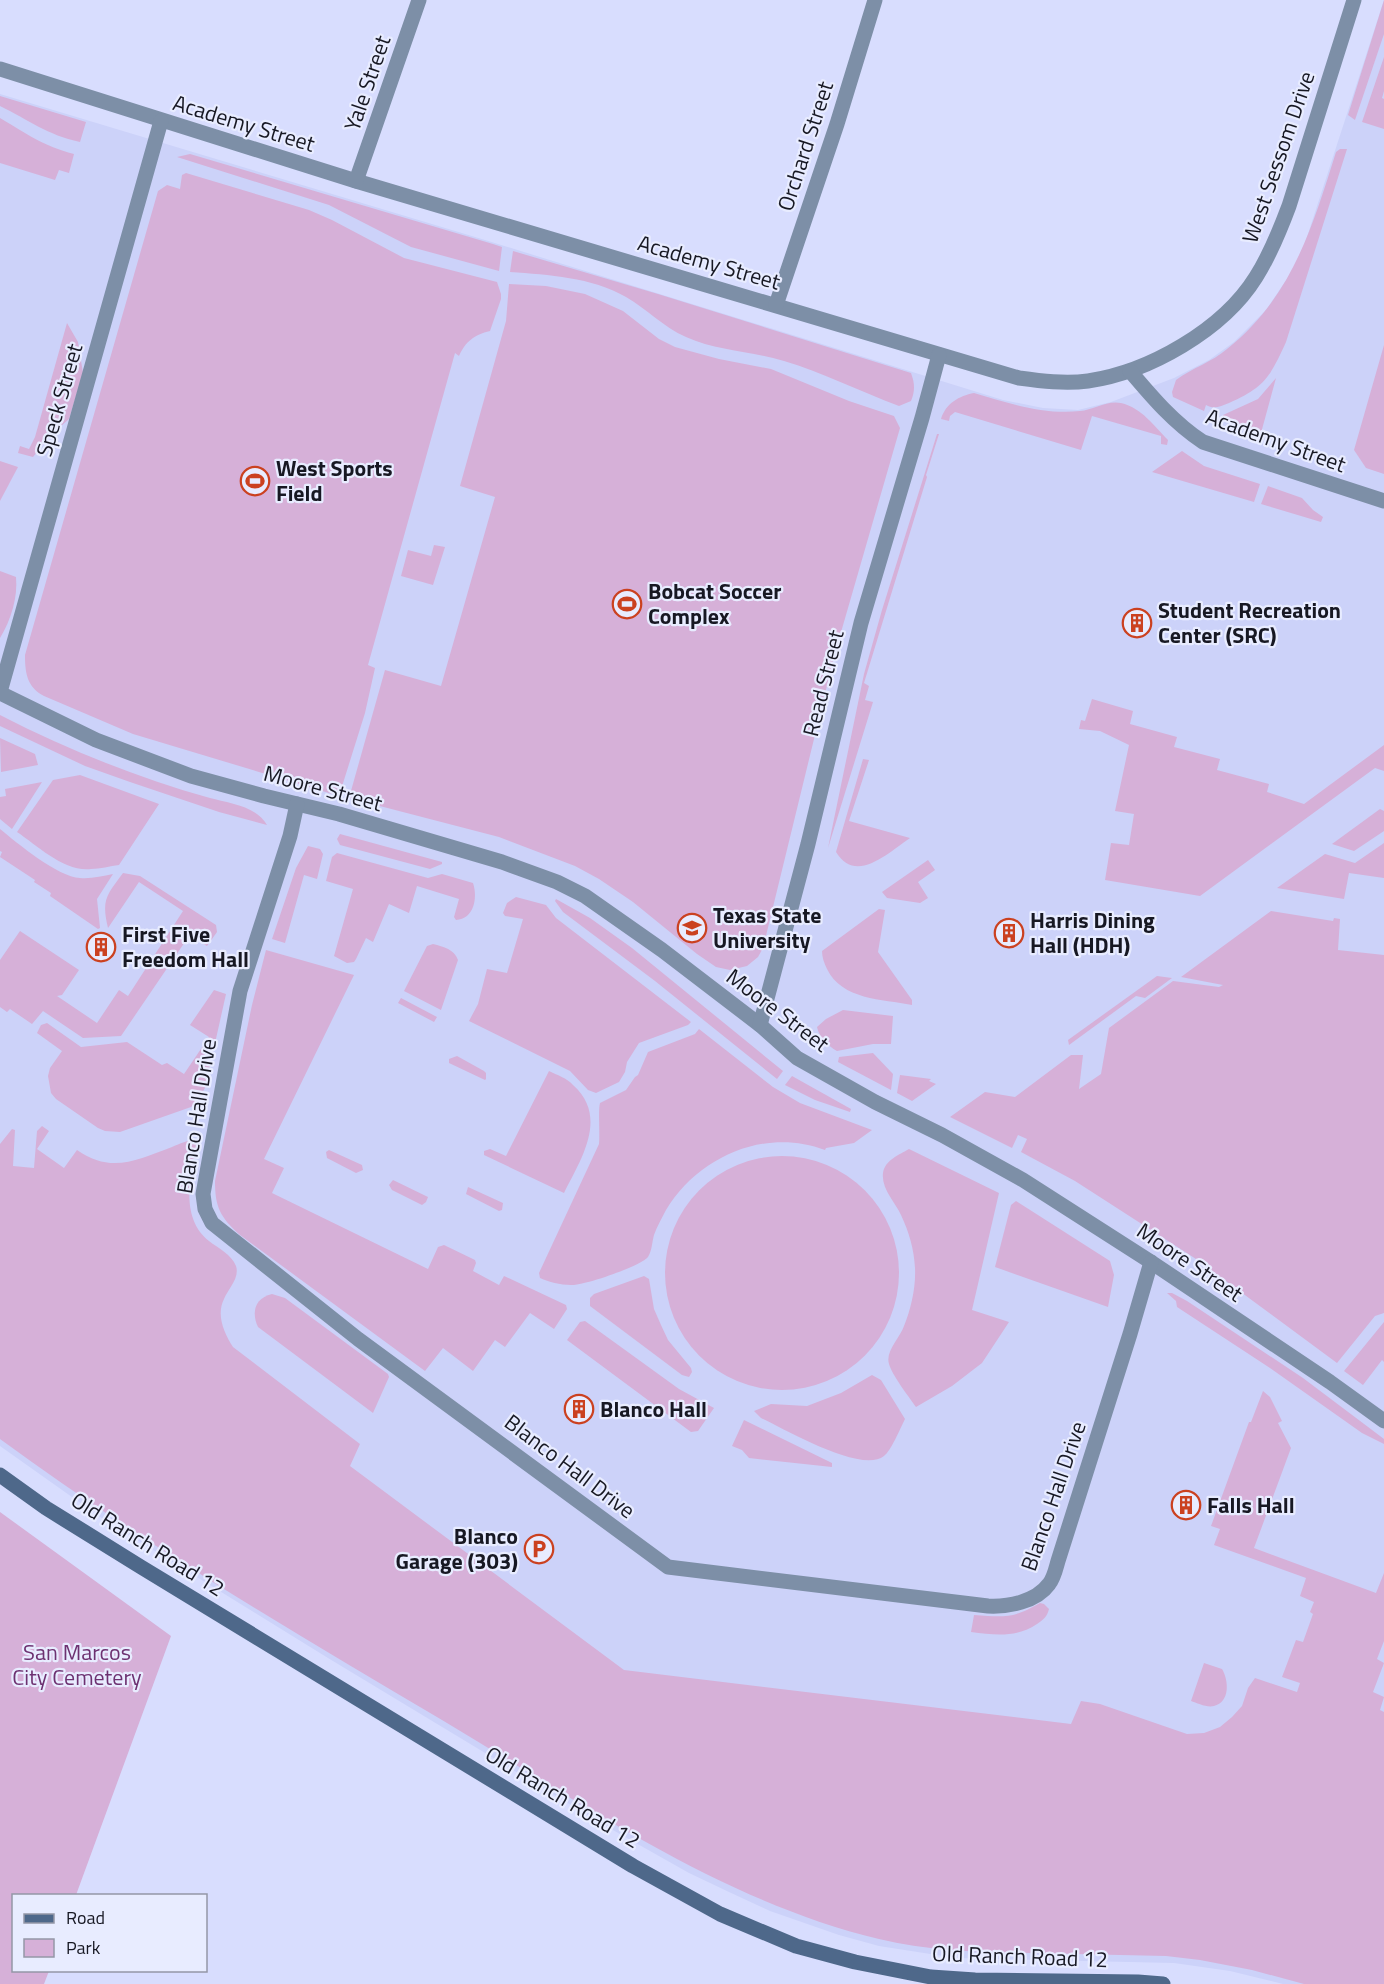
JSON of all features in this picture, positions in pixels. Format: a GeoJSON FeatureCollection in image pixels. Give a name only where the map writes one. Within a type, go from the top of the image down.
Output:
{"type":"FeatureCollection","features":[{"type":"Feature","properties":{"kind":"main road","name":"Old Ranch Road 12"},"geometry":{"type":"LineString","coordinates":[[0,1475],[46,1508],[172,1586],[633,1866],[720,1914],[796,1946],[931,1977],[1163,1984]]}},
{"type":"Feature","properties":{"kind":"street","name":"Yale Street"},"geometry":{"type":"LineString","coordinates":[[356,182],[420,0]]}},
{"type":"Feature","properties":{"kind":"street","name":"Orchard Street"},"geometry":{"type":"LineString","coordinates":[[776,305],[837,124],[875,0]]}},
{"type":"Feature","properties":{"kind":"street","name":"West Sessom Drive"},"geometry":{"type":"LineString","coordinates":[[1130,371],[1207,330],[1233,306],[1255,278],[1279,234],[1289,206],[1354,0]]}},
{"type":"Feature","properties":{"kind":"street","name":"Academy Street"},"geometry":{"type":"LineString","coordinates":[[0,69],[356,182],[1019,378],[1087,381],[1130,371],[1162,409],[1203,442],[1384,501]]}},
{"type":"Feature","properties":{"kind":"street","name":"Speck Street"},"geometry":{"type":"LineString","coordinates":[[0,692],[161,121]]}},
{"type":"Feature","properties":{"kind":"street","name":"Read Street"},"geometry":{"type":"LineString","coordinates":[[760,1026],[808,844],[861,623],[939,355]]}},
{"type":"Feature","properties":{"kind":"street","name":"Moore Street"},"geometry":{"type":"LineString","coordinates":[[0,692],[96,740],[191,776],[339,814],[491,859],[557,882],[585,896],[609,911],[760,1026],[797,1058],[1023,1180],[1151,1262],[1384,1421]]}},
{"type":"Feature","properties":{"kind":"street","name":"Blanco Hall Drive"},"geometry":{"type":"LineString","coordinates":[[297,804],[290,836],[240,992],[203,1194],[205,1209],[212,1223],[349,1332],[668,1567],[988,1605],[1014,1605],[1037,1594],[1049,1584],[1058,1561],[1151,1262]]}},
{"type":"Feature","properties":{"kind":"shaded area","name":"Texas State University"},"geometry":{"type":"Polygon","coordinates":[[[1384,0],[1384,1984],[1283,1984],[1230,1971],[1174,1963],[956,1958],[879,1946],[770,1911],[689,1873],[604,1825],[103,1519],[0,1446],[0,94],[485,240],[1003,400],[1043,408],[1078,410],[1111,402],[1174,378],[1209,360],[1234,342],[1266,310],[1293,270],[1305,243],[1384,0]]]}},
{"type":"Feature","properties":{"kind":"green space"},"geometry":{"type":"Polygon","coordinates":[[[1384,0],[1384,34],[1355,120],[1348,115],[1384,0]]]}},
{"type":"Feature","properties":{"kind":"green space"},"geometry":{"type":"Polygon","coordinates":[[[1384,57],[1382,98],[1384,99],[1384,129],[1362,122],[1384,57]]]}},
{"type":"Feature","properties":{"kind":"green space"},"geometry":{"type":"Polygon","coordinates":[[[0,96],[86,122],[80,142],[48,131],[0,106],[0,96]]]}},
{"type":"Feature","properties":{"kind":"green space"},"geometry":{"type":"Polygon","coordinates":[[[0,118],[44,143],[74,154],[69,173],[59,170],[55,180],[0,163],[0,118]]]}},
{"type":"Feature","properties":{"kind":"green space"},"geometry":{"type":"Polygon","coordinates":[[[1340,149],[1347,149],[1286,342],[1265,380],[1251,392],[1229,403],[1215,407],[1206,405],[1204,411],[1173,397],[1172,392],[1176,380],[1227,349],[1249,329],[1284,284],[1308,234],[1336,152],[1340,149]]]}},
{"type":"Feature","properties":{"kind":"green space"},"geometry":{"type":"Polygon","coordinates":[[[190,154],[502,247],[499,271],[411,247],[329,205],[177,157],[190,154]]]}},
{"type":"Feature","properties":{"kind":"green space","name":"West Sports Field"},"geometry":{"type":"Polygon","coordinates":[[[186,173],[309,210],[404,258],[497,282],[501,294],[490,331],[471,339],[459,356],[455,353],[368,665],[375,668],[365,713],[339,796],[133,734],[44,696],[34,688],[27,674],[25,655],[158,191],[167,185],[180,189],[182,175],[186,173]]]}},
{"type":"Feature","properties":{"kind":"green space"},"geometry":{"type":"Polygon","coordinates":[[[513,251],[911,373],[914,387],[911,401],[899,406],[798,366],[698,342],[670,328],[626,297],[599,285],[570,278],[510,272],[513,251]]]}},
{"type":"Feature","properties":{"kind":"green space"},"geometry":{"type":"Polygon","coordinates":[[[509,284],[546,286],[585,294],[623,311],[659,339],[675,347],[719,359],[771,369],[849,401],[894,416],[900,428],[835,653],[763,948],[758,957],[747,966],[730,970],[716,967],[633,902],[575,866],[499,837],[349,798],[385,670],[441,686],[495,497],[460,486],[506,321],[509,284]]]}},
{"type":"Feature","properties":{"kind":"green space"},"geometry":{"type":"Polygon","coordinates":[[[67,323],[78,342],[83,373],[69,419],[50,436],[33,457],[18,453],[20,446],[29,449],[35,437],[67,323]]]}},
{"type":"Feature","properties":{"kind":"green space"},"geometry":{"type":"Polygon","coordinates":[[[1384,345],[1384,474],[1366,468],[1354,450],[1384,345]]]}},
{"type":"Feature","properties":{"kind":"green space"},"geometry":{"type":"Polygon","coordinates":[[[1276,378],[1261,433],[1223,417],[1258,399],[1276,378]]]}},
{"type":"Feature","properties":{"kind":"green space"},"geometry":{"type":"Polygon","coordinates":[[[974,393],[1026,407],[1067,412],[1116,402],[1121,403],[1147,418],[1168,440],[1167,445],[1161,444],[1161,436],[1092,416],[1081,450],[955,412],[950,416],[949,421],[941,419],[943,413],[954,401],[974,393]]]}},
{"type":"Feature","properties":{"kind":"green space"},"geometry":{"type":"Polygon","coordinates":[[[937,434],[939,434],[927,477],[864,683],[869,686],[865,700],[873,702],[828,848],[864,674],[937,434]]]}},
{"type":"Feature","properties":{"kind":"green space"},"geometry":{"type":"Polygon","coordinates":[[[1182,451],[1204,466],[1260,484],[1254,502],[1152,472],[1182,451]]]}},
{"type":"Feature","properties":{"kind":"green space"},"geometry":{"type":"Polygon","coordinates":[[[0,461],[18,467],[0,501],[0,461]]]}},
{"type":"Feature","properties":{"kind":"green space"},"geometry":{"type":"Polygon","coordinates":[[[1268,486],[1302,498],[1323,517],[1321,522],[1261,504],[1268,486]]]}},
{"type":"Feature","properties":{"kind":"green space"},"geometry":{"type":"Polygon","coordinates":[[[434,545],[445,547],[433,585],[401,576],[408,550],[431,556],[434,545]]]}},
{"type":"Feature","properties":{"kind":"green space"},"geometry":{"type":"Polygon","coordinates":[[[0,571],[16,577],[16,592],[13,608],[0,638],[0,571]]]}},
{"type":"Feature","properties":{"kind":"green space"},"geometry":{"type":"Polygon","coordinates":[[[1092,699],[1133,711],[1130,724],[1177,737],[1174,747],[1220,759],[1217,770],[1269,784],[1267,792],[1304,804],[1384,745],[1384,771],[1375,768],[1200,896],[1105,880],[1111,843],[1129,845],[1134,814],[1115,811],[1129,745],[1100,731],[1079,729],[1081,720],[1085,721],[1092,699]]]}},
{"type":"Feature","properties":{"kind":"green space"},"geometry":{"type":"Polygon","coordinates":[[[0,715],[51,740],[129,772],[249,809],[267,825],[219,812],[85,766],[0,726],[0,715]]]}},
{"type":"Feature","properties":{"kind":"green space"},"geometry":{"type":"Polygon","coordinates":[[[0,738],[35,754],[38,765],[1,772],[0,738]]]}},
{"type":"Feature","properties":{"kind":"green space"},"geometry":{"type":"Polygon","coordinates":[[[863,759],[869,760],[849,821],[910,838],[873,863],[853,866],[844,861],[836,852],[863,759]]]}},
{"type":"Feature","properties":{"kind":"green space"},"geometry":{"type":"Polygon","coordinates":[[[80,775],[159,804],[119,865],[98,869],[81,869],[71,866],[52,857],[17,832],[53,780],[80,775]]]}},
{"type":"Feature","properties":{"kind":"green space"},"geometry":{"type":"Polygon","coordinates":[[[42,782],[12,829],[0,819],[0,797],[6,796],[5,789],[42,782]]]}},
{"type":"Feature","properties":{"kind":"green space"},"geometry":{"type":"Polygon","coordinates":[[[1380,809],[1384,811],[1384,831],[1354,851],[1332,844],[1380,809]]]}},
{"type":"Feature","properties":{"kind":"green space"},"geometry":{"type":"Polygon","coordinates":[[[0,829],[50,866],[71,876],[88,878],[113,874],[97,899],[100,928],[98,929],[50,896],[51,893],[34,882],[35,880],[0,857],[2,852],[0,851],[0,829]]]}},
{"type":"Feature","properties":{"kind":"green space"},"geometry":{"type":"Polygon","coordinates":[[[340,834],[442,862],[442,864],[430,869],[340,845],[337,839],[340,834]]]}},
{"type":"Feature","properties":{"kind":"green space"},"geometry":{"type":"Polygon","coordinates":[[[1384,843],[1384,878],[1349,873],[1344,899],[1277,888],[1325,854],[1355,863],[1384,843]]]}},
{"type":"Feature","properties":{"kind":"green space"},"geometry":{"type":"Polygon","coordinates":[[[308,846],[320,849],[323,854],[317,879],[304,875],[285,943],[272,939],[296,868],[308,846]]]}},
{"type":"Feature","properties":{"kind":"green space"},"geometry":{"type":"Polygon","coordinates":[[[337,853],[428,878],[442,874],[473,883],[475,901],[471,912],[462,919],[456,920],[454,917],[459,899],[417,886],[409,913],[389,904],[373,942],[366,938],[354,962],[347,963],[334,956],[353,889],[326,881],[332,857],[337,853]]]}},
{"type":"Feature","properties":{"kind":"green space"},"geometry":{"type":"Polygon","coordinates":[[[928,860],[935,870],[918,882],[928,898],[920,903],[887,898],[882,892],[928,860]]]}},
{"type":"Feature","properties":{"kind":"green space"},"geometry":{"type":"Polygon","coordinates":[[[123,873],[140,876],[216,925],[217,932],[207,946],[189,936],[121,1036],[83,1038],[43,1011],[32,1024],[10,1009],[7,1012],[0,1007],[0,960],[20,931],[79,970],[62,995],[57,996],[97,1023],[119,990],[128,996],[183,911],[139,882],[108,928],[105,904],[123,873]]]}},
{"type":"Feature","properties":{"kind":"green space"},"geometry":{"type":"Polygon","coordinates":[[[516,897],[546,905],[556,918],[691,1022],[639,1043],[627,1062],[625,1072],[619,1082],[596,1093],[588,1090],[570,1071],[469,1021],[478,1004],[487,969],[507,973],[523,919],[505,916],[503,913],[507,903],[516,897]]]}},
{"type":"Feature","properties":{"kind":"green space"},"geometry":{"type":"Polygon","coordinates":[[[556,899],[590,918],[632,948],[783,1071],[777,1079],[655,981],[563,912],[555,901],[556,899]]]}},
{"type":"Feature","properties":{"kind":"green space"},"geometry":{"type":"Polygon","coordinates":[[[879,909],[885,910],[878,952],[912,1000],[912,1005],[864,996],[842,987],[834,979],[824,962],[822,951],[879,909]]]}},
{"type":"Feature","properties":{"kind":"green space"},"geometry":{"type":"Polygon","coordinates":[[[1271,911],[1333,921],[1334,918],[1340,919],[1338,950],[1384,955],[1384,1313],[1375,1316],[1337,1363],[1196,1259],[1075,1181],[1021,1152],[1027,1139],[1018,1135],[1012,1148],[950,1117],[985,1092],[1015,1097],[1071,1055],[1083,1055],[1079,1089],[1101,1074],[1109,1028],[1173,981],[1219,987],[1223,985],[1181,977],[1271,911]]]}},
{"type":"Feature","properties":{"kind":"green space"},"geometry":{"type":"Polygon","coordinates":[[[433,944],[445,947],[458,960],[441,1010],[404,991],[427,946],[433,944]]]}},
{"type":"Feature","properties":{"kind":"green space"},"geometry":{"type":"Polygon","coordinates":[[[266,950],[354,975],[264,1159],[284,1168],[272,1193],[428,1269],[438,1247],[444,1245],[475,1260],[473,1271],[499,1285],[504,1276],[566,1305],[567,1309],[554,1329],[530,1313],[505,1347],[495,1340],[473,1371],[443,1348],[425,1371],[240,1235],[223,1217],[216,1198],[215,1181],[252,1005],[266,950]]]}},
{"type":"Feature","properties":{"kind":"green space"},"geometry":{"type":"Polygon","coordinates":[[[1157,976],[1172,978],[1145,998],[1136,996],[1069,1045],[1068,1040],[1157,976]]]}},
{"type":"Feature","properties":{"kind":"green space"},"geometry":{"type":"Polygon","coordinates":[[[214,990],[226,994],[205,1088],[191,1107],[120,1132],[105,1131],[56,1099],[51,1093],[48,1076],[50,1068],[62,1051],[37,1033],[41,1025],[47,1023],[81,1047],[127,1042],[162,1065],[167,1063],[184,1074],[209,1037],[190,1025],[214,990]]]}},
{"type":"Feature","properties":{"kind":"green space"},"geometry":{"type":"Polygon","coordinates":[[[401,998],[437,1017],[434,1022],[398,1003],[401,998]]]}},
{"type":"Feature","properties":{"kind":"green space"},"geometry":{"type":"Polygon","coordinates":[[[843,1010],[893,1016],[891,1044],[873,1044],[837,1051],[834,1049],[822,1038],[817,1027],[843,1010]]]}},
{"type":"Feature","properties":{"kind":"green space"},"geometry":{"type":"Polygon","coordinates":[[[699,1029],[773,1087],[800,1103],[872,1130],[854,1143],[825,1150],[802,1144],[779,1142],[757,1145],[735,1152],[696,1175],[680,1191],[666,1210],[654,1235],[649,1255],[643,1261],[611,1275],[571,1285],[540,1278],[539,1273],[599,1144],[600,1103],[626,1090],[638,1075],[648,1052],[695,1034],[699,1029]]]}},
{"type":"Feature","properties":{"kind":"green space"},"geometry":{"type":"Polygon","coordinates":[[[873,1053],[893,1074],[891,1090],[838,1062],[839,1057],[873,1053]]]}},
{"type":"Feature","properties":{"kind":"green space"},"geometry":{"type":"Polygon","coordinates":[[[457,1056],[484,1071],[486,1079],[449,1063],[449,1059],[457,1056]]]}},
{"type":"Feature","properties":{"kind":"green space"},"geometry":{"type":"Polygon","coordinates":[[[549,1071],[571,1083],[584,1097],[589,1111],[590,1124],[584,1152],[564,1193],[484,1155],[484,1151],[490,1149],[506,1156],[549,1071]]]}},
{"type":"Feature","properties":{"kind":"green space"},"geometry":{"type":"Polygon","coordinates":[[[900,1075],[931,1079],[929,1081],[936,1084],[912,1101],[897,1093],[900,1075]]]}},
{"type":"Feature","properties":{"kind":"green space"},"geometry":{"type":"Polygon","coordinates":[[[792,1076],[851,1109],[850,1112],[815,1100],[785,1085],[792,1076]]]}},
{"type":"Feature","properties":{"kind":"green space"},"geometry":{"type":"Polygon","coordinates":[[[42,1126],[49,1131],[37,1149],[64,1168],[77,1150],[89,1157],[113,1163],[136,1160],[186,1141],[195,1140],[189,1196],[194,1221],[209,1241],[228,1255],[237,1270],[221,1311],[224,1330],[233,1347],[360,1444],[350,1466],[624,1670],[1071,1724],[1081,1701],[1100,1704],[1187,1734],[1204,1733],[1220,1727],[1242,1706],[1248,1688],[1255,1678],[1297,1692],[1300,1683],[1282,1677],[1296,1640],[1303,1642],[1313,1614],[1310,1612],[1314,1602],[1300,1596],[1306,1578],[1214,1545],[1220,1529],[1211,1526],[1249,1422],[1251,1422],[1263,1391],[1270,1397],[1282,1421],[1278,1423],[1291,1448],[1254,1548],[1376,1593],[1384,1573],[1384,1641],[1377,1659],[1384,1663],[1373,1692],[1384,1697],[1380,1710],[1384,1712],[1384,1984],[1304,1984],[1252,1970],[1166,1956],[991,1952],[934,1948],[879,1939],[821,1922],[763,1900],[653,1846],[162,1550],[0,1439],[0,1144],[12,1129],[15,1130],[13,1166],[34,1168],[37,1131],[42,1126]]]}},
{"type":"Feature","properties":{"kind":"green space"},"geometry":{"type":"Polygon","coordinates":[[[909,1149],[999,1193],[972,1310],[1009,1322],[982,1363],[952,1386],[916,1407],[897,1380],[888,1359],[907,1319],[915,1283],[915,1268],[906,1228],[886,1190],[883,1179],[886,1165],[909,1149]]]}},
{"type":"Feature","properties":{"kind":"green space"},"geometry":{"type":"Polygon","coordinates":[[[329,1150],[362,1165],[363,1170],[356,1173],[327,1158],[326,1152],[329,1150]]]}},
{"type":"Feature","properties":{"kind":"green space"},"geometry":{"type":"Polygon","coordinates":[[[782,1156],[827,1165],[847,1176],[865,1190],[879,1208],[890,1228],[899,1273],[890,1318],[879,1338],[865,1356],[847,1370],[827,1381],[782,1390],[737,1381],[717,1370],[699,1356],[685,1338],[674,1318],[665,1273],[674,1228],[685,1208],[699,1190],[717,1176],[737,1165],[782,1156]]]}},
{"type":"Feature","properties":{"kind":"green space"},"geometry":{"type":"Polygon","coordinates":[[[393,1180],[428,1197],[426,1202],[422,1205],[392,1190],[389,1185],[393,1180]]]}},
{"type":"Feature","properties":{"kind":"green space"},"geometry":{"type":"Polygon","coordinates":[[[468,1187],[503,1203],[502,1210],[499,1211],[466,1194],[468,1187]]]}},
{"type":"Feature","properties":{"kind":"green space"},"geometry":{"type":"Polygon","coordinates":[[[1016,1201],[1110,1261],[1114,1275],[1108,1307],[995,1267],[1011,1205],[1016,1201]]]}},
{"type":"Feature","properties":{"kind":"green space"},"geometry":{"type":"Polygon","coordinates":[[[644,1276],[649,1279],[654,1309],[668,1340],[691,1368],[692,1372],[689,1377],[682,1375],[590,1306],[590,1298],[594,1294],[644,1276]]]}},
{"type":"Feature","properties":{"kind":"green space"},"geometry":{"type":"Polygon","coordinates":[[[1167,1293],[1172,1293],[1187,1301],[1303,1378],[1384,1439],[1384,1444],[1362,1433],[1270,1368],[1177,1307],[1176,1301],[1167,1293]]]}},
{"type":"Feature","properties":{"kind":"green space"},"geometry":{"type":"Polygon","coordinates":[[[272,1294],[285,1298],[388,1374],[389,1377],[373,1413],[258,1327],[255,1316],[256,1306],[266,1296],[272,1294]]]}},
{"type":"Feature","properties":{"kind":"green space"},"geometry":{"type":"Polygon","coordinates":[[[585,1321],[679,1389],[714,1408],[698,1431],[691,1432],[567,1340],[580,1322],[585,1321]]]}},
{"type":"Feature","properties":{"kind":"green space"},"geometry":{"type":"Polygon","coordinates":[[[1384,1322],[1384,1362],[1382,1360],[1363,1385],[1344,1371],[1384,1322]]]}},
{"type":"Feature","properties":{"kind":"green space"},"geometry":{"type":"Polygon","coordinates":[[[872,1375],[881,1380],[905,1419],[887,1453],[873,1460],[841,1455],[823,1448],[761,1418],[754,1411],[771,1404],[807,1406],[841,1393],[872,1375]]]}},
{"type":"Feature","properties":{"kind":"green space"},"geometry":{"type":"Polygon","coordinates":[[[744,1420],[832,1463],[832,1467],[749,1458],[742,1450],[732,1446],[744,1420]]]}},
{"type":"Feature","properties":{"kind":"green space","name":"San Marcos City Cemetery"},"geometry":{"type":"Polygon","coordinates":[[[0,1512],[171,1636],[76,1894],[12,1894],[12,1972],[49,1972],[44,1984],[0,1984],[0,1512]]]}},
{"type":"Feature","properties":{"kind":"green space"},"geometry":{"type":"Polygon","coordinates":[[[1040,1603],[1049,1609],[1046,1616],[1037,1624],[1021,1632],[988,1634],[971,1632],[974,1615],[1008,1616],[1040,1603]]]}},
{"type":"Feature","properties":{"kind":"green space"},"geometry":{"type":"Polygon","coordinates":[[[1204,1663],[1222,1669],[1226,1679],[1225,1696],[1219,1704],[1214,1706],[1205,1706],[1191,1701],[1204,1663]]]}},
{"type":"Feature","properties":{"kind":"place","name":"West Sports Field"},"geometry":{"type":"Point","coordinates":[255,481]}},
{"type":"Feature","properties":{"kind":"place","name":"Bobcat Soccer Complex"},"geometry":{"type":"Point","coordinates":[627,604]}},
{"type":"Feature","properties":{"kind":"place","name":"Student Recreation Center (SRC)"},"geometry":{"type":"Point","coordinates":[1137,623]}},
{"type":"Feature","properties":{"kind":"place","name":"Texas State University"},"geometry":{"type":"Point","coordinates":[692,928]}},
{"type":"Feature","properties":{"kind":"place","name":"Harris Dining Hall (HDH)"},"geometry":{"type":"Point","coordinates":[1009,933]}},
{"type":"Feature","properties":{"kind":"place","name":"First Five Freedom Hall"},"geometry":{"type":"Point","coordinates":[101,947]}},
{"type":"Feature","properties":{"kind":"place","name":"Blanco Hall"},"geometry":{"type":"Point","coordinates":[579,1409]}},
{"type":"Feature","properties":{"kind":"place","name":"Falls Hall"},"geometry":{"type":"Point","coordinates":[1186,1505]}},
{"type":"Feature","properties":{"kind":"place","name":"Blanco Garage (303)"},"geometry":{"type":"Point","coordinates":[539,1549]}}]}
